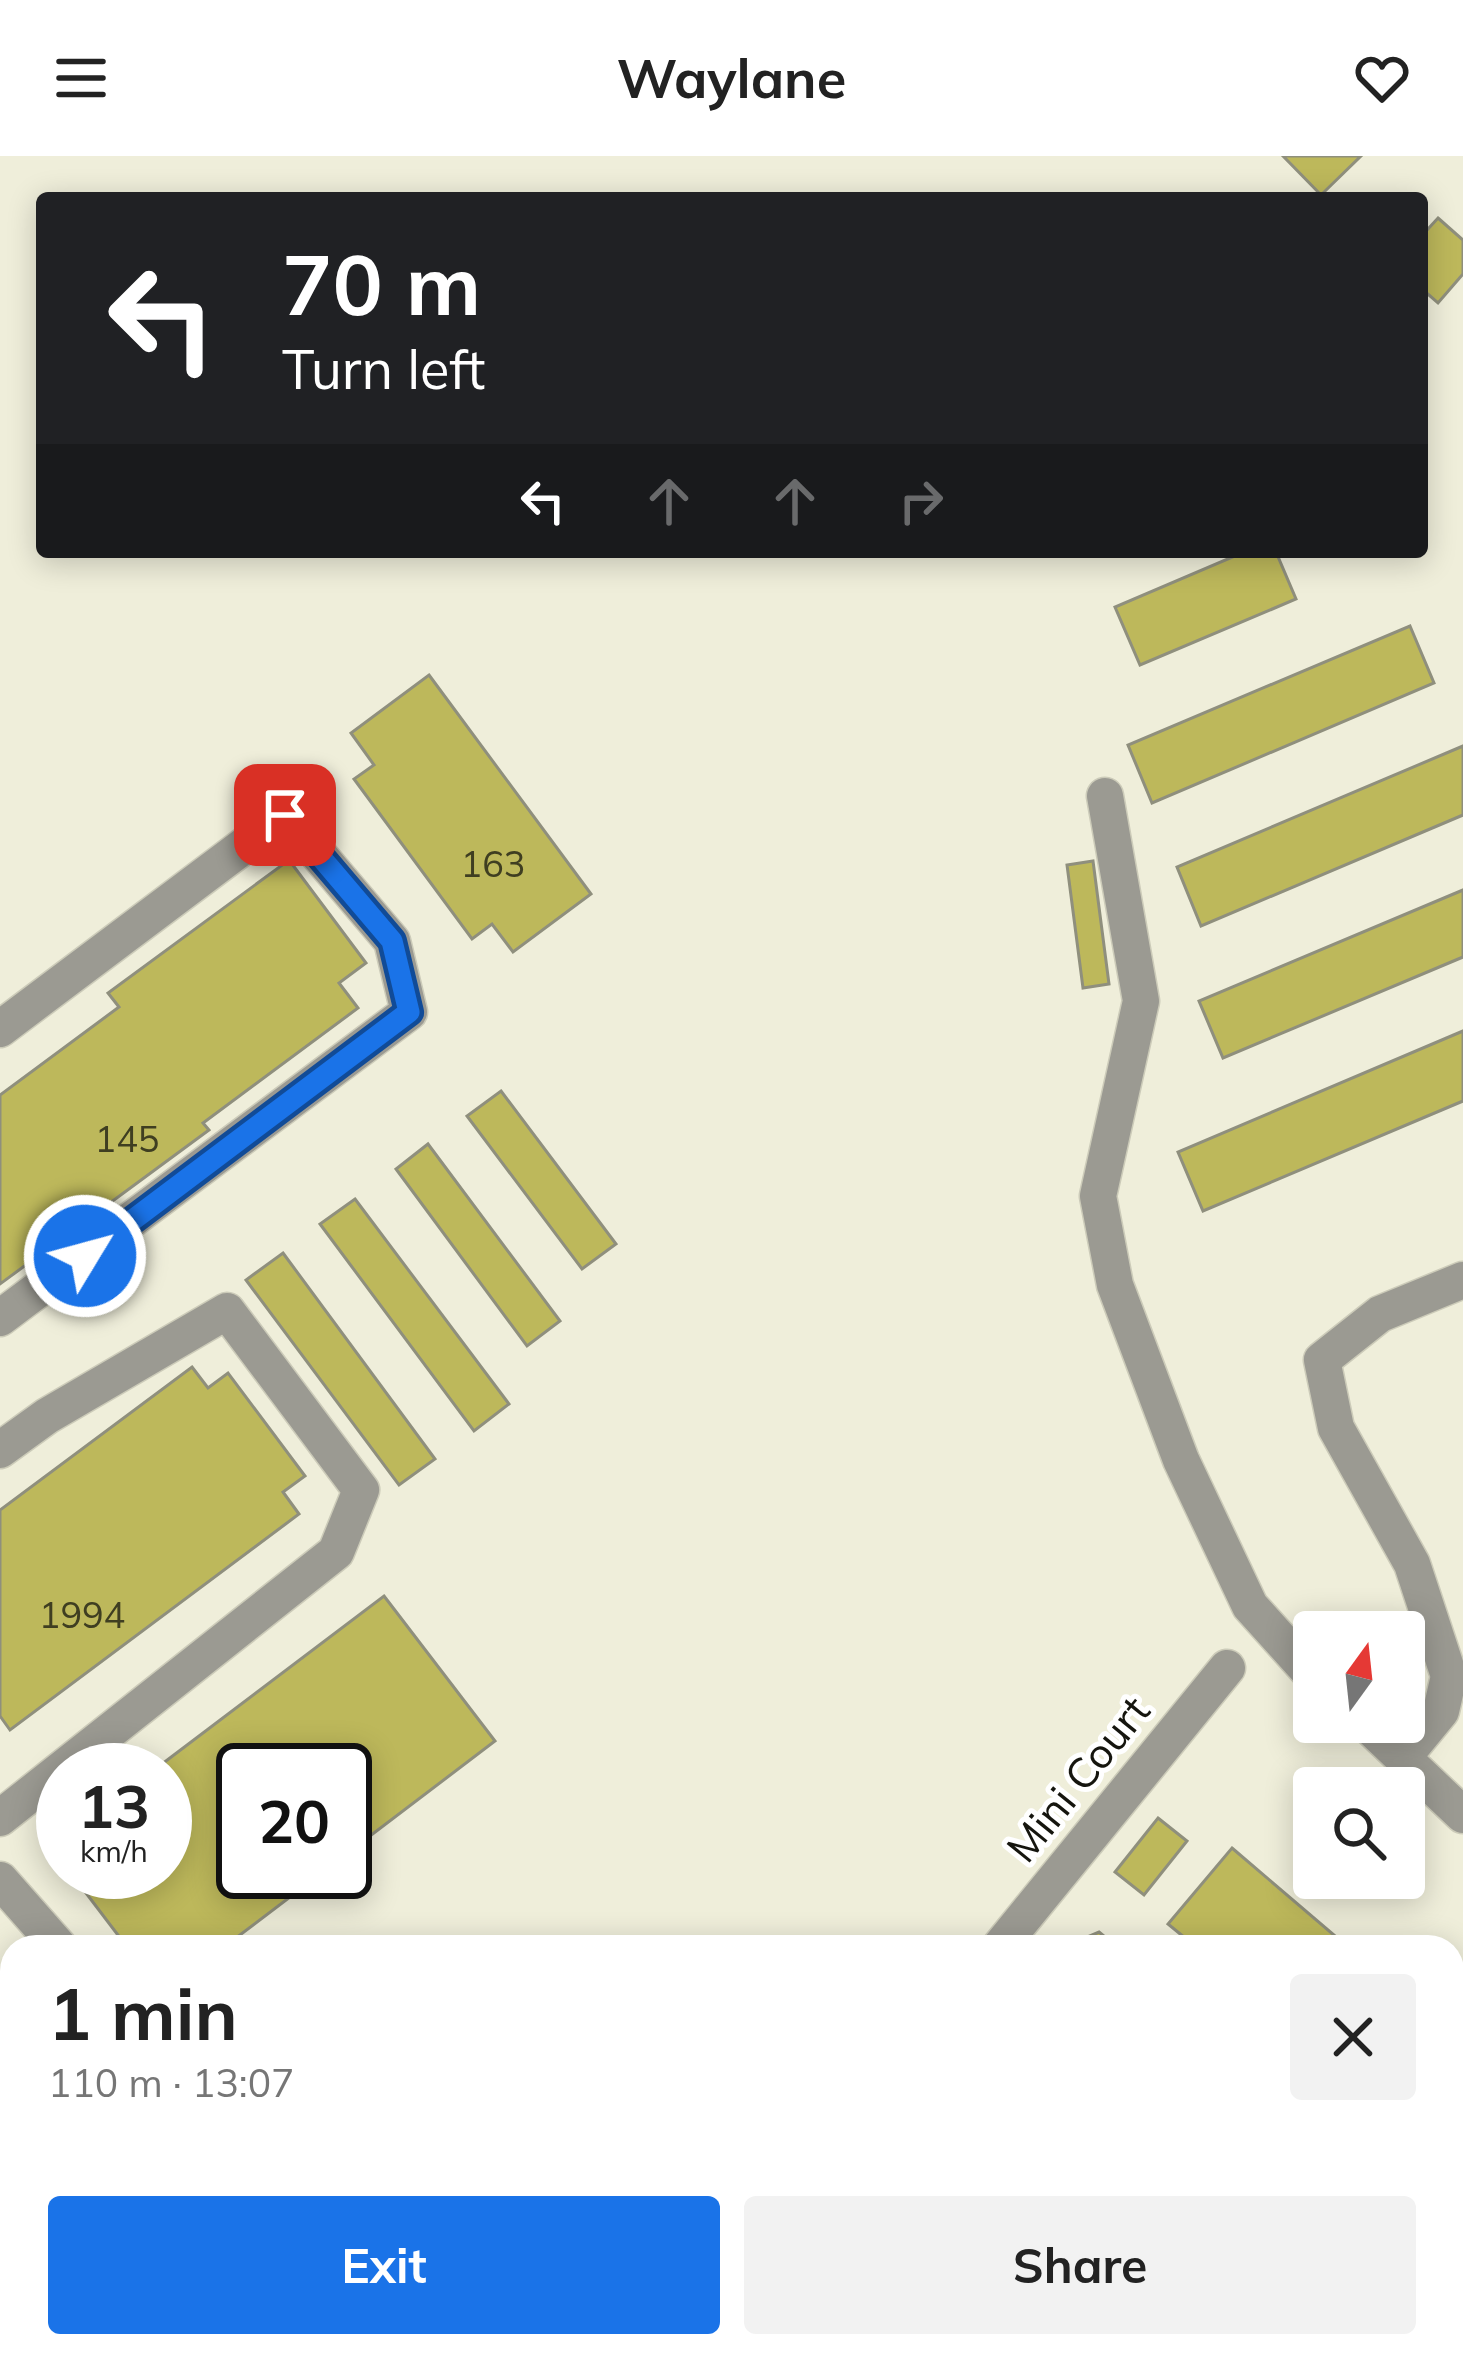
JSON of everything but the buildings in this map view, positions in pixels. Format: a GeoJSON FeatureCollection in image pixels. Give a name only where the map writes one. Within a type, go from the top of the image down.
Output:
{"type":"FeatureCollection","features":[{"type":"Feature","properties":{"kind":"street"},"geometry":{"type":"LineString","coordinates":[[1105,796],[1141,1001],[1098,1196],[1115,1285],[1181,1460],[1250,1606],[1293,1654]]}},
{"type":"Feature","properties":{"kind":"street"},"geometry":{"type":"LineString","coordinates":[[0,1029],[285,815],[392,941],[409,1012],[0,1318]]}},
{"type":"Feature","properties":{"kind":"street"},"geometry":{"type":"LineString","coordinates":[[1404,1756],[1441,1712],[1456,1678],[1412,1564],[1336,1428],[1322,1360],[1380,1314],[1463,1280]]}},
{"type":"Feature","properties":{"kind":"street"},"geometry":{"type":"LineString","coordinates":[[0,1450],[227,1311],[361,1490],[336,1552],[0,1818]]}},
{"type":"Feature","properties":{"kind":"street","name":"Mini Court"},"geometry":{"type":"LineString","coordinates":[[1010,1935],[1227,1668]]}},
{"type":"Feature","properties":{"kind":"street"},"geometry":{"type":"LineString","coordinates":[[1389,1743],[1463,1815]]}},
{"type":"Feature","properties":{"kind":"street"},"geometry":{"type":"LineString","coordinates":[[0,1880],[48,1935]]}},
{"type":"Feature","properties":{"kind":"route"},"geometry":{"type":"LineString","coordinates":[[85,1256],[409,1012],[392,941],[285,815]]}}]}
